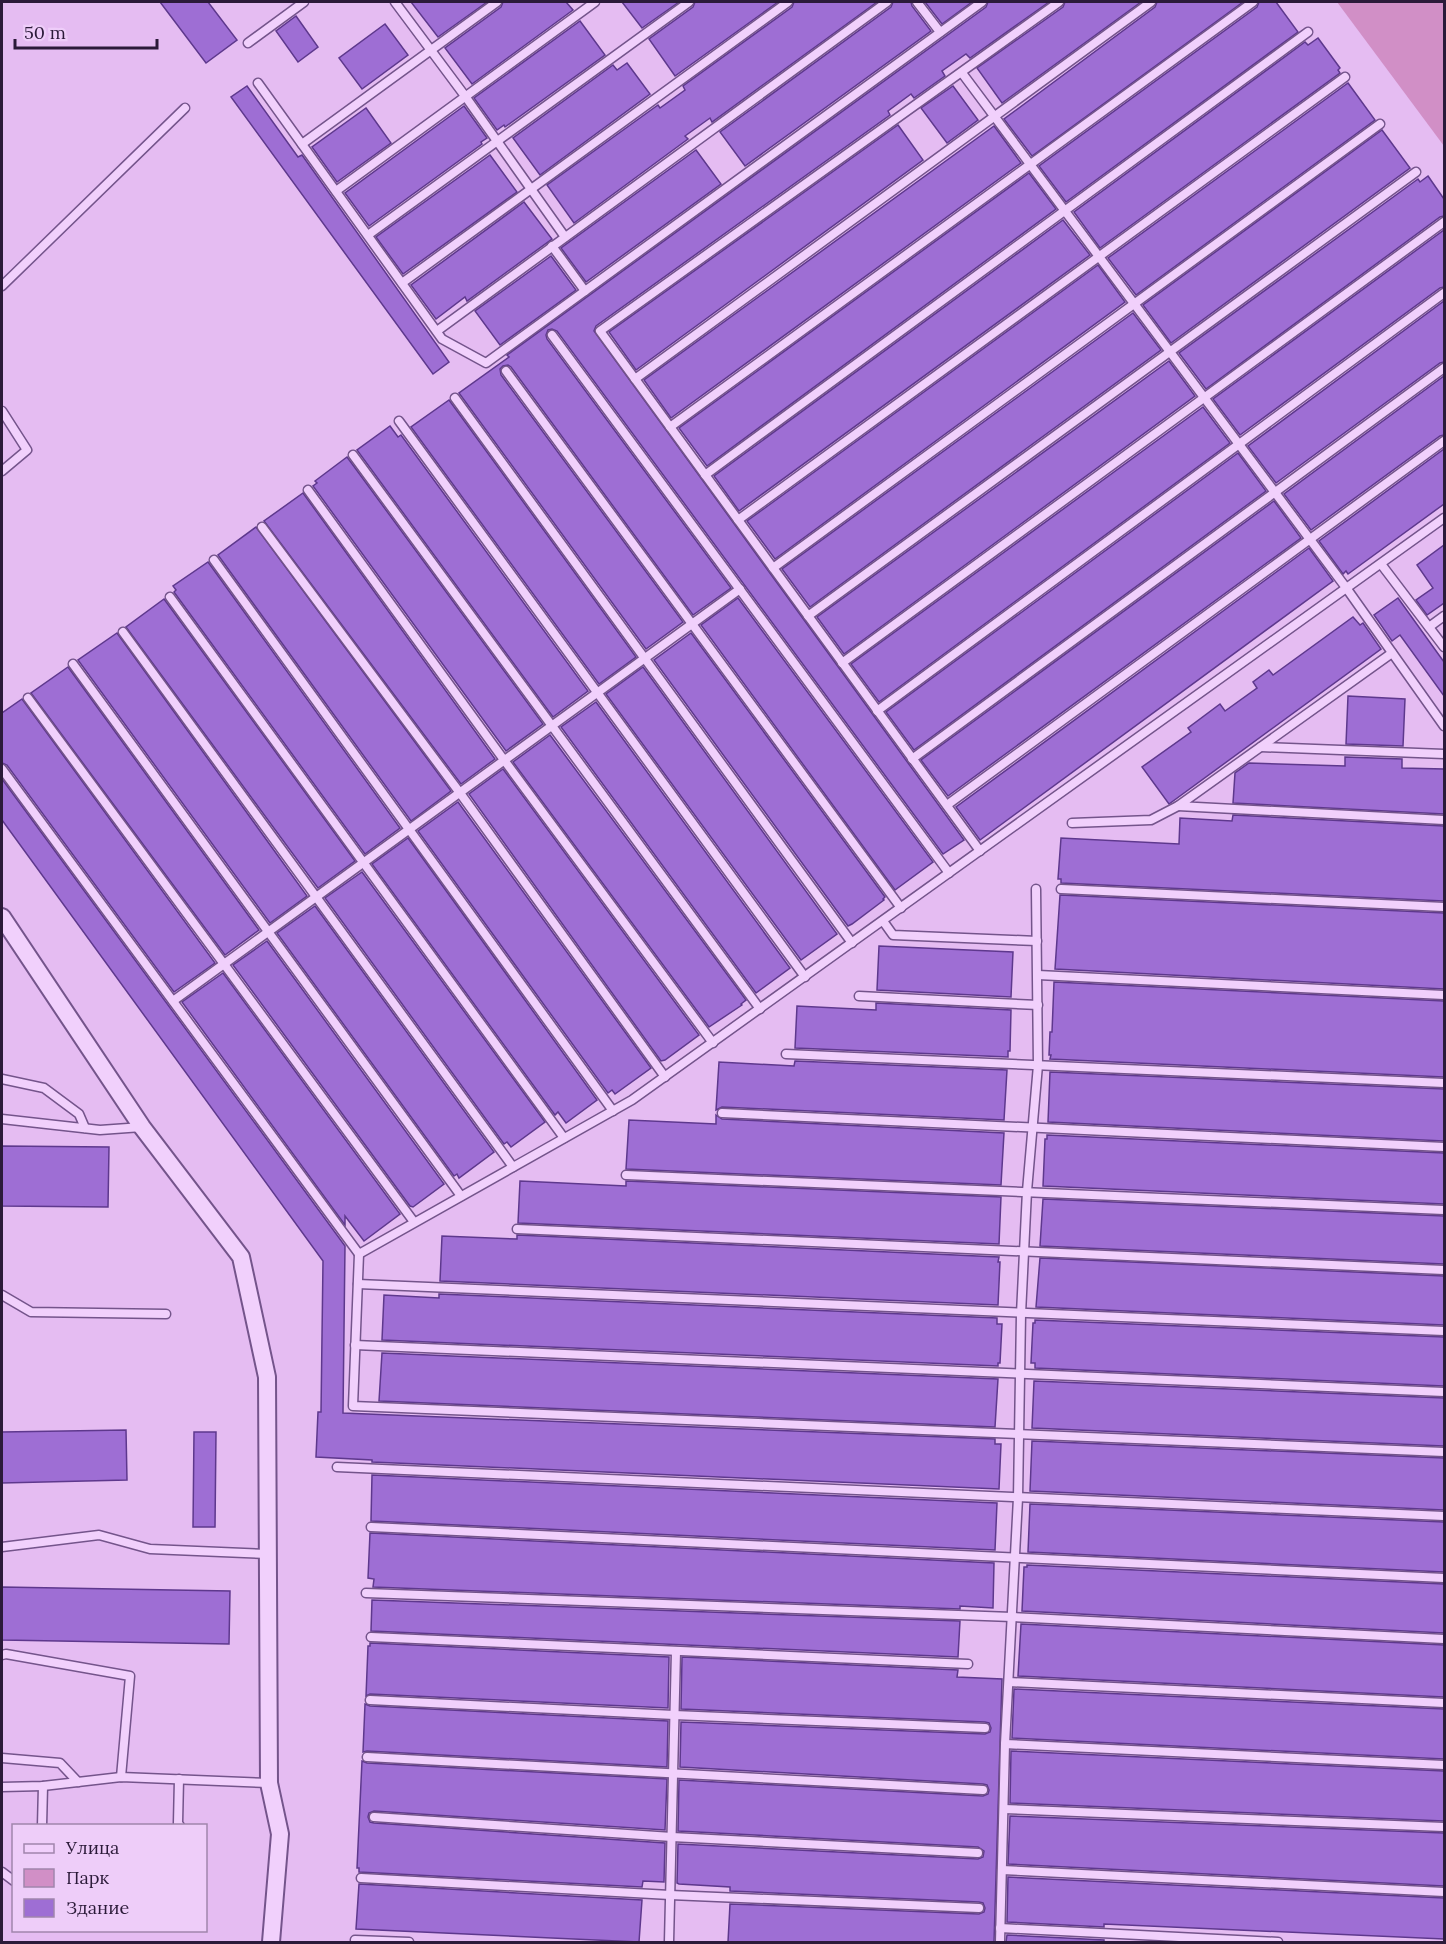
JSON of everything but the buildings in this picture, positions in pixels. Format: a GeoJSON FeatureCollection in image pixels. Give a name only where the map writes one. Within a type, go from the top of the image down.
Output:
{"type":"FeatureCollection","features":[{"type":"Feature","properties":{"kind":"street"},"geometry":{"type":"LineString","coordinates":[[2,917],[142,1127],[241,1257],[267,1377],[269,1783],[280,1834],[271,1942]]}},
{"type":"Feature","properties":{"kind":"lane"},"geometry":{"type":"LineString","coordinates":[[248,43],[304,2]]}},
{"type":"Feature","properties":{"kind":"lane"},"geometry":{"type":"LineString","coordinates":[[395,2],[465,96],[564,237]]}},
{"type":"Feature","properties":{"kind":"lane"},"geometry":{"type":"LineString","coordinates":[[302,144],[497,2]]}},
{"type":"Feature","properties":{"kind":"lane"},"geometry":{"type":"LineString","coordinates":[[336,191],[595,2]]}},
{"type":"Feature","properties":{"kind":"lane"},"geometry":{"type":"LineString","coordinates":[[368,235],[689,2]]}},
{"type":"Feature","properties":{"kind":"lane"},"geometry":{"type":"LineString","coordinates":[[402,283],[788,2]]}},
{"type":"Feature","properties":{"kind":"lane"},"geometry":{"type":"LineString","coordinates":[[437,332],[887,2]]}},
{"type":"Feature","properties":{"kind":"lane"},"geometry":{"type":"LineString","coordinates":[[917,2],[940,32]]}},
{"type":"Feature","properties":{"kind":"lane"},"geometry":{"type":"LineString","coordinates":[[258,83],[442,339],[486,363],[981,2]]}},
{"type":"Feature","properties":{"kind":"lane"},"geometry":{"type":"LineString","coordinates":[[980,851],[600,331],[1059,2]]}},
{"type":"Feature","properties":{"kind":"lane"},"geometry":{"type":"LineString","coordinates":[[634,379],[1151,2]]}},
{"type":"Feature","properties":{"kind":"lane"},"geometry":{"type":"LineString","coordinates":[[670,427],[1253,2]]}},
{"type":"Feature","properties":{"kind":"lane"},"geometry":{"type":"LineString","coordinates":[[705,475],[1308,32]]}},
{"type":"Feature","properties":{"kind":"lane"},"geometry":{"type":"LineString","coordinates":[[962,73],[1347,588],[1444,726]]}},
{"type":"Feature","properties":{"kind":"lane"},"geometry":{"type":"LineString","coordinates":[[738,520],[1345,77]]}},
{"type":"Feature","properties":{"kind":"lane"},"geometry":{"type":"LineString","coordinates":[[2,286],[185,108]]}},
{"type":"Feature","properties":{"kind":"lane"},"geometry":{"type":"LineString","coordinates":[[773,568],[1380,124]]}},
{"type":"Feature","properties":{"kind":"lane"},"geometry":{"type":"LineString","coordinates":[[808,616],[1416,172]]}},
{"type":"Feature","properties":{"kind":"lane"},"geometry":{"type":"LineString","coordinates":[[842,663],[1444,222]]}},
{"type":"Feature","properties":{"kind":"lane"},"geometry":{"type":"LineString","coordinates":[[552,246],[585,291]]}},
{"type":"Feature","properties":{"kind":"lane"},"geometry":{"type":"LineString","coordinates":[[877,711],[1444,293]]}},
{"type":"Feature","properties":{"kind":"lane"},"geometry":{"type":"LineString","coordinates":[[552,335],[949,873]]}},
{"type":"Feature","properties":{"kind":"lane"},"geometry":{"type":"LineString","coordinates":[[912,759],[1444,368]]}},
{"type":"Feature","properties":{"kind":"lane"},"geometry":{"type":"LineString","coordinates":[[506,371],[901,908]]}},
{"type":"Feature","properties":{"kind":"lane"},"geometry":{"type":"LineString","coordinates":[[455,398],[852,943]]}},
{"type":"Feature","properties":{"kind":"lane"},"geometry":{"type":"LineString","coordinates":[[2,411],[27,450],[2,471]]}},
{"type":"Feature","properties":{"kind":"lane"},"geometry":{"type":"LineString","coordinates":[[399,422],[805,976]]}},
{"type":"Feature","properties":{"kind":"lane"},"geometry":{"type":"LineString","coordinates":[[947,805],[1444,441]]}},
{"type":"Feature","properties":{"kind":"lane"},"geometry":{"type":"LineString","coordinates":[[353,455],[760,1009]]}},
{"type":"Feature","properties":{"kind":"lane"},"geometry":{"type":"LineString","coordinates":[[308,490],[713,1043]]}},
{"type":"Feature","properties":{"kind":"lane"},"geometry":{"type":"LineString","coordinates":[[360,1254],[632,1100],[1444,518]]}},
{"type":"Feature","properties":{"kind":"lane"},"geometry":{"type":"LineString","coordinates":[[262,527],[460,793],[665,1077]]}},
{"type":"Feature","properties":{"kind":"lane"},"geometry":{"type":"LineString","coordinates":[[214,560],[613,1111]]}},
{"type":"Feature","properties":{"kind":"lane"},"geometry":{"type":"LineString","coordinates":[[1381,564],[1444,646]]}},
{"type":"Feature","properties":{"kind":"lane"},"geometry":{"type":"LineString","coordinates":[[173,1001],[740,589]]}},
{"type":"Feature","properties":{"kind":"lane"},"geometry":{"type":"LineString","coordinates":[[170,597],[564,1138]]}},
{"type":"Feature","properties":{"kind":"lane"},"geometry":{"type":"LineString","coordinates":[[1429,627],[1444,616]]}},
{"type":"Feature","properties":{"kind":"lane"},"geometry":{"type":"LineString","coordinates":[[123,632],[513,1167]]}},
{"type":"Feature","properties":{"kind":"lane"},"geometry":{"type":"LineString","coordinates":[[1072,823],[1151,820],[1178,807],[1392,653]]}},
{"type":"Feature","properties":{"kind":"lane"},"geometry":{"type":"LineString","coordinates":[[73,664],[461,1196]]}},
{"type":"Feature","properties":{"kind":"lane"},"geometry":{"type":"LineString","coordinates":[[28,698],[414,1222]]}},
{"type":"Feature","properties":{"kind":"lane"},"geometry":{"type":"LineString","coordinates":[[1260,747],[1444,754]]}},
{"type":"Feature","properties":{"kind":"lane"},"geometry":{"type":"LineString","coordinates":[[2,769],[360,1254],[353,1406],[1444,1452]]}},
{"type":"Feature","properties":{"kind":"lane"},"geometry":{"type":"LineString","coordinates":[[1178,807],[1444,820]]}},
{"type":"Feature","properties":{"kind":"lane"},"geometry":{"type":"LineString","coordinates":[[1000,1942],[1005,1744],[1017,1498],[1018,1374],[1027,1191],[1038,1065],[1036,889]]}},
{"type":"Feature","properties":{"kind":"lane"},"geometry":{"type":"LineString","coordinates":[[1061,889],[1444,907]]}},
{"type":"Feature","properties":{"kind":"lane"},"geometry":{"type":"LineString","coordinates":[[883,921],[893,935],[1037,941]]}},
{"type":"Feature","properties":{"kind":"lane"},"geometry":{"type":"LineString","coordinates":[[1038,975],[1444,995]]}},
{"type":"Feature","properties":{"kind":"lane"},"geometry":{"type":"LineString","coordinates":[[859,996],[1038,1005]]}},
{"type":"Feature","properties":{"kind":"lane"},"geometry":{"type":"LineString","coordinates":[[786,1054],[1444,1083]]}},
{"type":"Feature","properties":{"kind":"lane"},"geometry":{"type":"LineString","coordinates":[[2,1079],[44,1088],[79,1114],[85,1128]]}},
{"type":"Feature","properties":{"kind":"lane"},"geometry":{"type":"LineString","coordinates":[[722,1113],[1444,1147]]}},
{"type":"Feature","properties":{"kind":"lane"},"geometry":{"type":"LineString","coordinates":[[2,1119],[100,1130],[142,1127]]}},
{"type":"Feature","properties":{"kind":"lane"},"geometry":{"type":"LineString","coordinates":[[626,1175],[1444,1210]]}},
{"type":"Feature","properties":{"kind":"lane"},"geometry":{"type":"LineString","coordinates":[[517,1228],[1444,1270]]}},
{"type":"Feature","properties":{"kind":"lane"},"geometry":{"type":"LineString","coordinates":[[358,1284],[1444,1331]]}},
{"type":"Feature","properties":{"kind":"lane"},"geometry":{"type":"LineString","coordinates":[[2,1295],[31,1312],[166,1314]]}},
{"type":"Feature","properties":{"kind":"lane"},"geometry":{"type":"LineString","coordinates":[[355,1345],[1444,1392]]}},
{"type":"Feature","properties":{"kind":"lane"},"geometry":{"type":"LineString","coordinates":[[337,1467],[1444,1516]]}},
{"type":"Feature","properties":{"kind":"lane"},"geometry":{"type":"LineString","coordinates":[[371,1527],[1444,1578]]}},
{"type":"Feature","properties":{"kind":"lane"},"geometry":{"type":"LineString","coordinates":[[2,1547],[99,1535],[150,1549],[268,1554]]}},
{"type":"Feature","properties":{"kind":"lane"},"geometry":{"type":"LineString","coordinates":[[366,1593],[1012,1617],[1444,1639]]}},
{"type":"Feature","properties":{"kind":"lane"},"geometry":{"type":"LineString","coordinates":[[371,1637],[968,1664]]}},
{"type":"Feature","properties":{"kind":"lane"},"geometry":{"type":"LineString","coordinates":[[669,1942],[676,1651]]}},
{"type":"Feature","properties":{"kind":"lane"},"geometry":{"type":"LineString","coordinates":[[2,1655],[130,1676],[121,1777]]}},
{"type":"Feature","properties":{"kind":"lane"},"geometry":{"type":"LineString","coordinates":[[1008,1682],[1444,1703]]}},
{"type":"Feature","properties":{"kind":"lane"},"geometry":{"type":"LineString","coordinates":[[370,1700],[985,1728]]}},
{"type":"Feature","properties":{"kind":"lane"},"geometry":{"type":"LineString","coordinates":[[1005,1744],[1444,1766]]}},
{"type":"Feature","properties":{"kind":"lane"},"geometry":{"type":"LineString","coordinates":[[367,1757],[983,1790]]}},
{"type":"Feature","properties":{"kind":"lane"},"geometry":{"type":"LineString","coordinates":[[2,1758],[60,1763],[78,1782]]}},
{"type":"Feature","properties":{"kind":"lane"},"geometry":{"type":"LineString","coordinates":[[2,1787],[43,1786],[121,1777],[269,1783]]}},
{"type":"Feature","properties":{"kind":"lane"},"geometry":{"type":"LineString","coordinates":[[179,1779],[179,1824]]}},
{"type":"Feature","properties":{"kind":"lane"},"geometry":{"type":"LineString","coordinates":[[42,1824],[43,1786]]}},
{"type":"Feature","properties":{"kind":"lane"},"geometry":{"type":"LineString","coordinates":[[1004,1809],[1444,1827]]}},
{"type":"Feature","properties":{"kind":"lane"},"geometry":{"type":"LineString","coordinates":[[374,1817],[672,1837],[978,1853]]}},
{"type":"Feature","properties":{"kind":"lane"},"geometry":{"type":"LineString","coordinates":[[1002,1870],[1444,1892]]}},
{"type":"Feature","properties":{"kind":"lane"},"geometry":{"type":"LineString","coordinates":[[362,1878],[670,1895],[979,1908]]}},
{"type":"Feature","properties":{"kind":"lane"},"geometry":{"type":"LineString","coordinates":[[1000,1928],[1278,1942]]}},
{"type":"Feature","properties":{"kind":"lane"},"geometry":{"type":"LineString","coordinates":[[355,1940],[409,1942]]}},
{"type":"Feature","properties":{"kind":"green space"},"geometry":{"type":"Polygon","coordinates":[[[1337,2],[1444,2],[1444,146],[1337,2]]]}}]}
